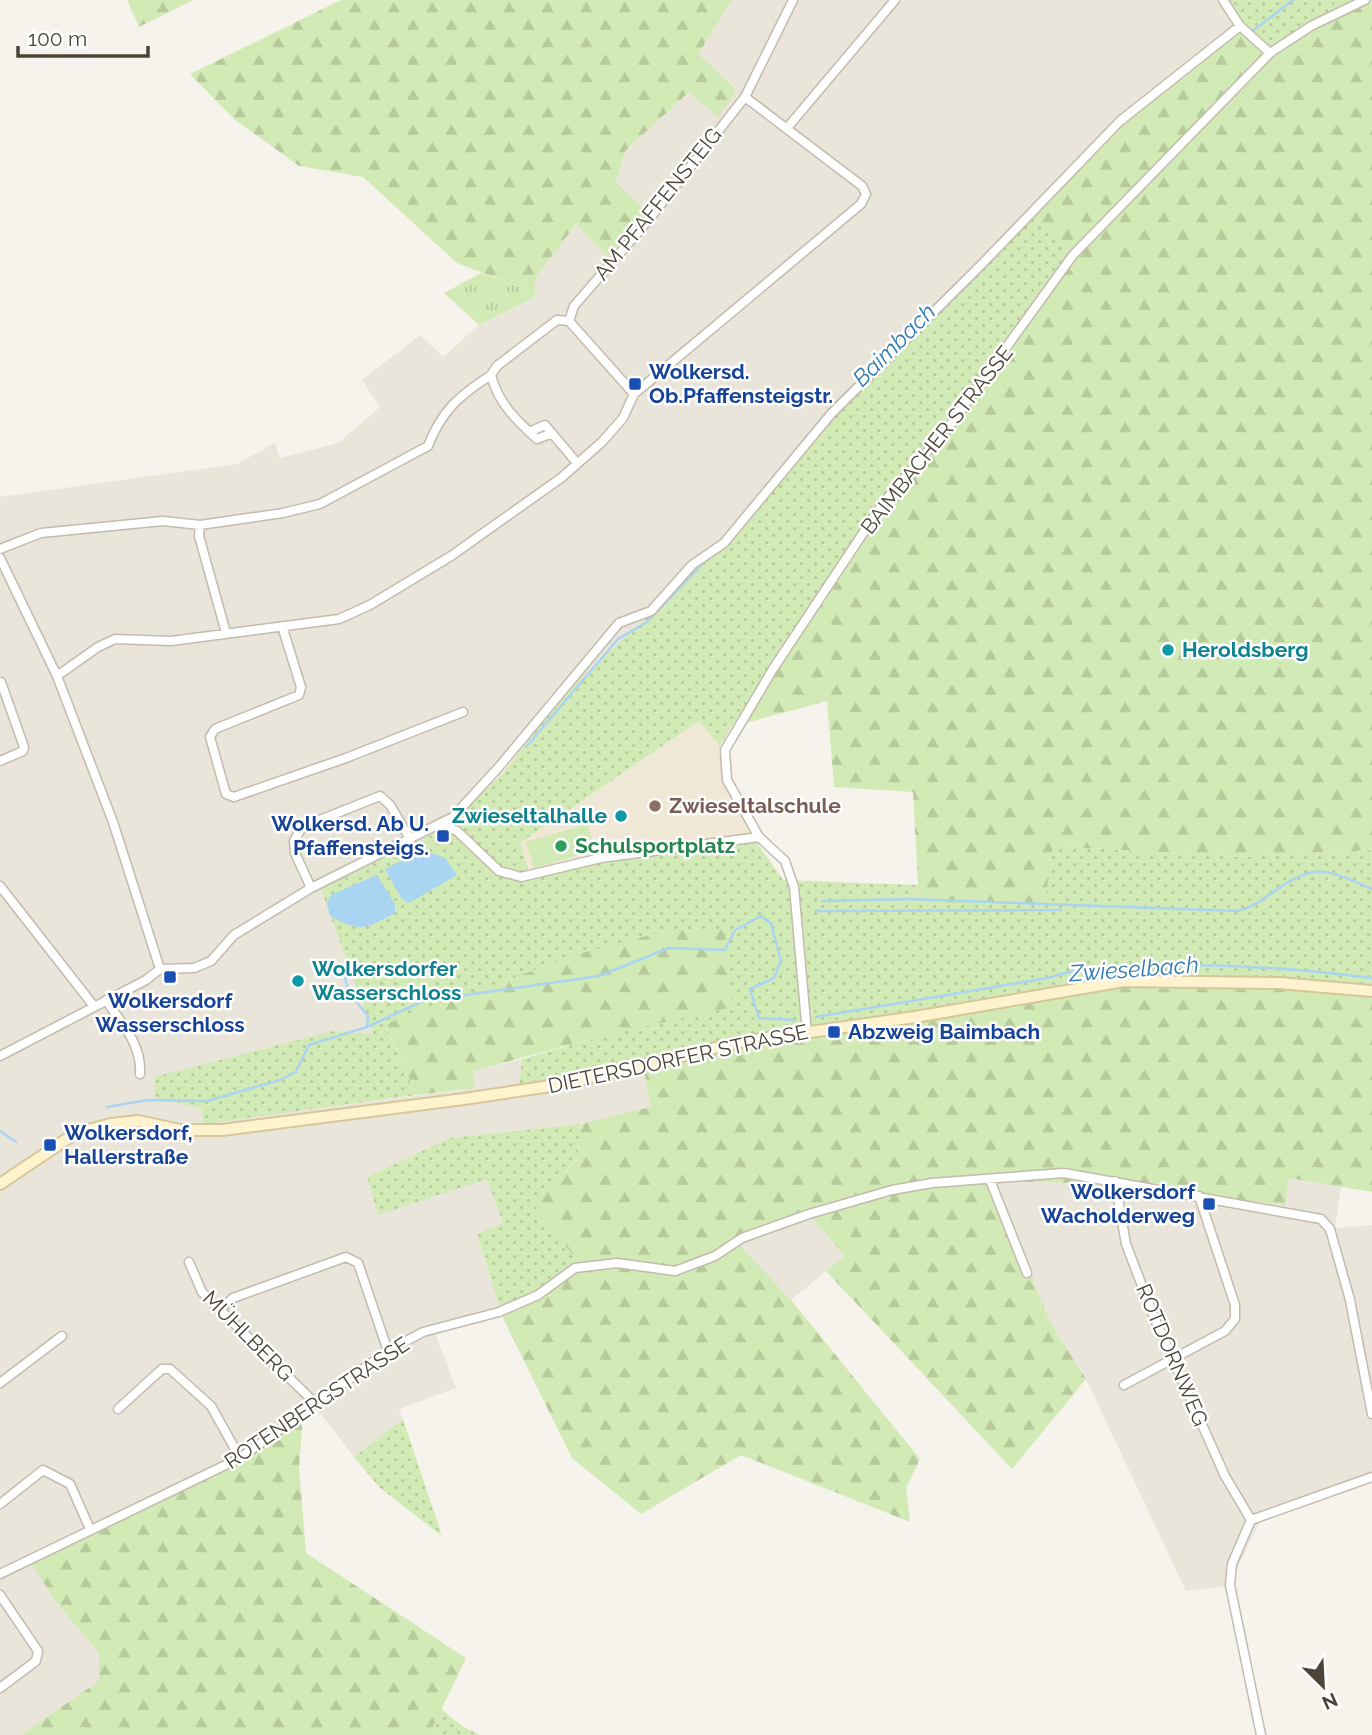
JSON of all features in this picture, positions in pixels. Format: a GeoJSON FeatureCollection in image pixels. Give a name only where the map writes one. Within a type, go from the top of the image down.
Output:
{"type":"FeatureCollection","features":[{"type":"Feature","properties":{"kind":"street","name":"AM PFAFFENSTEIG"},"geometry":{"type":"LineString","coordinates":[[569,321],[574,306],[646,223],[745,97],[793,0]]}},
{"type":"Feature","properties":{"kind":"street"},"geometry":{"type":"LineString","coordinates":[[787,128],[895,0]]}},
{"type":"Feature","properties":{"kind":"street"},"geometry":{"type":"LineString","coordinates":[[1223,0],[1240,26],[1270,52]]}},
{"type":"Feature","properties":{"kind":"street","name":"BAIMBACHER STRASSE"},"geometry":{"type":"LineString","coordinates":[[807,1032],[794,887],[785,861],[759,837],[727,780],[725,750],[773,669],[883,503],[950,424],[1073,255],[1270,52],[1311,26],[1365,0]]}},
{"type":"Feature","properties":{"kind":"street"},"geometry":{"type":"LineString","coordinates":[[0,1056],[93,1005],[146,980],[160,969],[194,968],[211,961],[234,935],[311,888],[409,836],[442,825],[498,768],[619,623],[651,611],[692,565],[724,543],[831,414],[981,265],[1120,121],[1240,26]]}},
{"type":"Feature","properties":{"kind":"street"},"geometry":{"type":"LineString","coordinates":[[57,676],[98,647],[115,639],[171,641],[339,619],[370,605],[451,556],[602,442],[623,418],[634,394],[861,204],[866,194],[862,186],[745,97]]}},
{"type":"Feature","properties":{"kind":"street"},"geometry":{"type":"LineString","coordinates":[[0,549],[41,533],[152,522],[200,524],[283,513],[320,504],[428,446],[438,420],[467,391],[491,375],[497,366],[557,320],[569,321],[634,394]]}},
{"type":"Feature","properties":{"kind":"street"},"geometry":{"type":"LineString","coordinates":[[491,375],[496,396],[529,432],[537,439],[550,434],[577,463]]}},
{"type":"Feature","properties":{"kind":"street"},"geometry":{"type":"LineString","coordinates":[[200,524],[199,536],[226,633]]}},
{"type":"Feature","properties":{"kind":"street"},"geometry":{"type":"LineString","coordinates":[[0,558],[57,676],[132,876],[160,969]]}},
{"type":"Feature","properties":{"kind":"street"},"geometry":{"type":"LineString","coordinates":[[282,626],[302,687],[299,695],[215,729],[210,737],[226,794],[234,797],[346,758],[463,712]]}},
{"type":"Feature","properties":{"kind":"street"},"geometry":{"type":"LineString","coordinates":[[0,761],[23,751],[24,747],[4,708],[1,682]]}},
{"type":"Feature","properties":{"kind":"street"},"geometry":{"type":"LineString","coordinates":[[311,888],[295,853],[294,841],[302,827],[380,796],[390,805],[409,836]]}},
{"type":"Feature","properties":{"kind":"street"},"geometry":{"type":"LineString","coordinates":[[442,825],[457,831],[499,871],[521,877],[601,858],[759,837]]}},
{"type":"Feature","properties":{"kind":"street"},"geometry":{"type":"LineString","coordinates":[[0,886],[93,1005]]}},
{"type":"Feature","properties":{"kind":"street","name":"DIETERSDORFER STRASSE"},"geometry":{"type":"LineString","coordinates":[[0,1184],[76,1133],[111,1124],[138,1121],[180,1130],[222,1130],[564,1084],[740,1042],[915,1017],[1124,981],[1279,982],[1372,991]]}},
{"type":"Feature","properties":{"kind":"street"},"geometry":{"type":"LineString","coordinates":[[106,1000],[137,1047],[141,1058],[140,1074]]}},
{"type":"Feature","properties":{"kind":"street","name":"ROTENBERGSTRASSE"},"geometry":{"type":"LineString","coordinates":[[0,1574],[240,1458],[388,1351],[424,1332],[499,1312],[538,1295],[575,1268],[617,1263],[675,1271],[715,1256],[742,1238],[869,1196],[932,1183],[1064,1172],[1298,1212],[1321,1219],[1330,1229],[1350,1300],[1372,1414]]}},
{"type":"Feature","properties":{"kind":"street"},"geometry":{"type":"LineString","coordinates":[[990,1180],[1027,1273]]}},
{"type":"Feature","properties":{"kind":"street","name":"ROTDORNWEG"},"geometry":{"type":"LineString","coordinates":[[1115,1181],[1126,1244],[1172,1361],[1225,1476],[1251,1520]]}},
{"type":"Feature","properties":{"kind":"street"},"geometry":{"type":"LineString","coordinates":[[1124,1385],[1225,1331],[1236,1320],[1235,1305],[1199,1196]]}},
{"type":"Feature","properties":{"kind":"street"},"geometry":{"type":"LineString","coordinates":[[219,1310],[233,1298],[345,1257],[358,1264],[388,1351]]}},
{"type":"Feature","properties":{"kind":"street","name":"MÜHLBERG"},"geometry":{"type":"LineString","coordinates":[[189,1262],[202,1292],[316,1405]]}},
{"type":"Feature","properties":{"kind":"street"},"geometry":{"type":"LineString","coordinates":[[0,1383],[62,1336]]}},
{"type":"Feature","properties":{"kind":"street"},"geometry":{"type":"LineString","coordinates":[[118,1409],[162,1369],[170,1369],[211,1406],[240,1458]]}},
{"type":"Feature","properties":{"kind":"street"},"geometry":{"type":"LineString","coordinates":[[0,1504],[43,1470],[70,1484],[90,1529]]}},
{"type":"Feature","properties":{"kind":"street"},"geometry":{"type":"LineString","coordinates":[[1261,1735],[1230,1585],[1232,1564],[1251,1520],[1372,1477]]}},
{"type":"Feature","properties":{"kind":"street"},"geometry":{"type":"LineString","coordinates":[[0,1595],[38,1651],[36,1661],[0,1688]]}},
{"type":"Feature","properties":{"kind":"shaded area"},"geometry":{"type":"Polygon","coordinates":[[[732,0],[1220,0],[1237,30],[667,599],[446,828],[321,889],[373,1035],[332,1031],[202,1108],[203,1123],[475,1088],[473,1071],[522,1059],[518,1092],[644,1070],[652,1107],[581,1124],[450,1138],[378,1215],[487,1178],[503,1223],[477,1235],[502,1316],[433,1328],[456,1388],[399,1409],[403,1419],[354,1457],[317,1409],[247,1457],[56,1602],[99,1653],[99,1682],[21,1735],[0,1735],[0,497],[237,464],[275,443],[280,458],[338,443],[380,407],[362,380],[420,335],[443,357],[479,325],[535,297],[536,277],[576,224],[611,258],[616,183],[625,151],[689,92],[737,89],[697,54],[732,0]]]}},
{"type":"Feature","properties":{"kind":"shaded area","name":"Zwieseltalschule"},"geometry":{"type":"Polygon","coordinates":[[[700,721],[720,746],[724,778],[751,834],[530,874],[520,843],[700,721]]]}},
{"type":"Feature","properties":{"kind":"shaded area"},"geometry":{"type":"Polygon","coordinates":[[[1289,1178],[1341,1186],[1335,1228],[1372,1225],[1372,1481],[1260,1521],[1229,1586],[1186,1591],[1086,1379],[1050,1322],[993,1181],[1113,1184],[1285,1205],[1289,1178]]]}},
{"type":"Feature","properties":{"kind":"shaded area"},"geometry":{"type":"Polygon","coordinates":[[[807,1212],[845,1256],[791,1300],[735,1240],[807,1212]]]}},
{"type":"Feature","properties":{"kind":"green space"},"geometry":{"type":"Polygon","coordinates":[[[127,0],[193,0],[139,27],[127,0]]]}},
{"type":"Feature","properties":{"kind":"green space"},"geometry":{"type":"Polygon","coordinates":[[[341,0],[732,0],[698,54],[737,90],[718,117],[689,92],[625,151],[616,183],[649,214],[610,259],[576,224],[536,277],[535,297],[528,290],[457,263],[363,177],[299,166],[234,119],[190,74],[341,0]]]}},
{"type":"Feature","properties":{"kind":"green space"},"geometry":{"type":"Polygon","coordinates":[[[1220,0],[1337,0],[1316,29],[1273,58],[1237,30],[1220,0]]]}},
{"type":"Feature","properties":{"kind":"green space"},"geometry":{"type":"Polygon","coordinates":[[[1337,0],[1372,0],[1372,850],[1243,857],[1053,846],[1045,903],[919,902],[913,792],[834,787],[827,701],[731,727],[830,594],[886,507],[955,424],[1077,257],[1030,217],[1121,122],[1237,30],[1273,58],[1316,29],[1337,0]]]}},
{"type":"Feature","properties":{"kind":"green space"},"geometry":{"type":"Polygon","coordinates":[[[1030,217],[1077,257],[955,424],[886,507],[830,594],[731,727],[720,746],[699,721],[520,843],[530,874],[751,834],[783,880],[918,885],[919,901],[1045,903],[1052,846],[1243,857],[1372,850],[1372,994],[1121,986],[739,1049],[518,1092],[522,1059],[607,1035],[385,1025],[416,1095],[203,1124],[202,1108],[155,1098],[154,1077],[333,1031],[373,1034],[321,889],[446,828],[503,773],[570,688],[667,599],[752,513],[828,414],[1030,217]]]}},
{"type":"Feature","properties":{"kind":"green space"},"geometry":{"type":"Polygon","coordinates":[[[481,273],[528,290],[535,297],[479,325],[444,293],[481,273]]]}},
{"type":"Feature","properties":{"kind":"green space","name":"Schulsportplatz"},"geometry":{"type":"Polygon","coordinates":[[[587,824],[595,850],[534,868],[526,842],[587,824]]]}},
{"type":"Feature","properties":{"kind":"green space"},"geometry":{"type":"Polygon","coordinates":[[[725,929],[733,1007],[607,1035],[473,1071],[475,1088],[416,1095],[385,1024],[582,953],[665,931],[725,929]]]}},
{"type":"Feature","properties":{"kind":"green space"},"geometry":{"type":"Polygon","coordinates":[[[1121,986],[1281,986],[1372,994],[1372,1192],[1289,1178],[1285,1205],[1113,1184],[993,1181],[1050,1322],[1086,1379],[1012,1469],[826,1271],[845,1256],[807,1212],[736,1241],[791,1300],[920,1459],[906,1488],[910,1522],[741,1455],[641,1514],[572,1458],[502,1316],[541,1299],[578,1262],[533,1204],[577,1160],[581,1124],[651,1107],[644,1070],[739,1049],[1121,986]]]}},
{"type":"Feature","properties":{"kind":"green space"},"geometry":{"type":"Polygon","coordinates":[[[581,1124],[577,1159],[534,1204],[578,1262],[541,1299],[502,1316],[477,1234],[503,1223],[487,1179],[378,1215],[367,1177],[450,1138],[581,1124]]]}},
{"type":"Feature","properties":{"kind":"green space"},"geometry":{"type":"Polygon","coordinates":[[[303,1417],[299,1467],[306,1553],[466,1658],[433,1727],[439,1735],[21,1735],[99,1681],[99,1653],[56,1602],[31,1563],[247,1457],[303,1417]]]}},
{"type":"Feature","properties":{"kind":"green space"},"geometry":{"type":"Polygon","coordinates":[[[403,1419],[442,1536],[380,1488],[354,1457],[403,1419]]]}},
{"type":"Feature","properties":{"kind":"green space"},"geometry":{"type":"Polygon","coordinates":[[[441,1709],[462,1726],[480,1735],[439,1735],[433,1728],[441,1709]]]}},
{"type":"Feature","properties":{"kind":"water"},"geometry":{"type":"Polygon","coordinates":[[[423,850],[445,858],[457,875],[409,903],[402,899],[385,869],[423,850]]]}},
{"type":"Feature","properties":{"kind":"water"},"geometry":{"type":"Polygon","coordinates":[[[377,875],[395,904],[395,913],[363,927],[349,925],[330,916],[327,904],[331,895],[377,875]]]}},
{"type":"Feature","properties":{"kind":"waterway","name":"Baimbach"},"geometry":{"type":"LineString","coordinates":[[1253,31],[1293,0]]}},
{"type":"Feature","properties":{"kind":"waterway","name":"Baimbach"},"geometry":{"type":"LineString","coordinates":[[719,543],[827,412],[851,388]]}},
{"type":"Feature","properties":{"kind":"waterway","name":"Baimbach"},"geometry":{"type":"LineString","coordinates":[[526,747],[618,639],[647,622],[707,559]]}},
{"type":"Feature","properties":{"kind":"waterway"},"geometry":{"type":"LineString","coordinates":[[822,901],[909,899],[1238,911],[1258,902],[1290,881],[1313,872],[1345,877],[1372,889]]}},
{"type":"Feature","properties":{"kind":"waterway"},"geometry":{"type":"LineString","coordinates":[[816,911],[1061,910]]}},
{"type":"Feature","properties":{"kind":"waterway","name":"Zwieselbach"},"geometry":{"type":"LineString","coordinates":[[107,1107],[148,1100],[207,1101],[280,1080],[296,1072],[309,1045],[367,1027],[423,1001],[599,976],[669,948],[725,950],[735,930],[761,916],[771,923],[781,961],[774,978],[750,989],[759,1018],[795,1020]]}},
{"type":"Feature","properties":{"kind":"waterway","name":"Zwieselbach"},"geometry":{"type":"LineString","coordinates":[[816,1017],[1100,968],[1222,966],[1372,978]]}},
{"type":"Feature","properties":{"kind":"waterway","name":"Baimbach"},"geometry":{"type":"LineString","coordinates":[[346,969],[348,988],[368,1016],[367,1027]]}},
{"type":"Feature","properties":{"kind":"waterway","name":"Zwieselbach"},"geometry":{"type":"LineString","coordinates":[[0,1131],[16,1142]]}},
{"type":"Feature","properties":{"kind":"place","name":"Wolkersd. Ob.Pfaffensteigstr."},"geometry":{"type":"Point","coordinates":[635,384]}},
{"type":"Feature","properties":{"kind":"place","name":"Heroldsberg"},"geometry":{"type":"Point","coordinates":[1168,650]}},
{"type":"Feature","properties":{"kind":"place","name":"Zwieseltalschule"},"geometry":{"type":"Point","coordinates":[655,806]}},
{"type":"Feature","properties":{"kind":"place","name":"Zwieseltalhalle"},"geometry":{"type":"Point","coordinates":[621,816]}},
{"type":"Feature","properties":{"kind":"place","name":"Wolkersd. Ab U. Pfaffensteigs."},"geometry":{"type":"Point","coordinates":[443,836]}},
{"type":"Feature","properties":{"kind":"place","name":"Schulsportplatz"},"geometry":{"type":"Point","coordinates":[561,846]}},
{"type":"Feature","properties":{"kind":"place","name":"Wolkersdorf Wasserschloss"},"geometry":{"type":"Point","coordinates":[170,977]}},
{"type":"Feature","properties":{"kind":"place","name":"Wolkersdorfer Wasserschloss"},"geometry":{"type":"Point","coordinates":[298,981]}},
{"type":"Feature","properties":{"kind":"place","name":"Abzweig Baimbach"},"geometry":{"type":"Point","coordinates":[834,1032]}},
{"type":"Feature","properties":{"kind":"place","name":"Wolkersdorf, Hallerstraße"},"geometry":{"type":"Point","coordinates":[50,1145]}},
{"type":"Feature","properties":{"kind":"place","name":"Wolkersdorf Wacholderweg"},"geometry":{"type":"Point","coordinates":[1209,1204]}}]}
